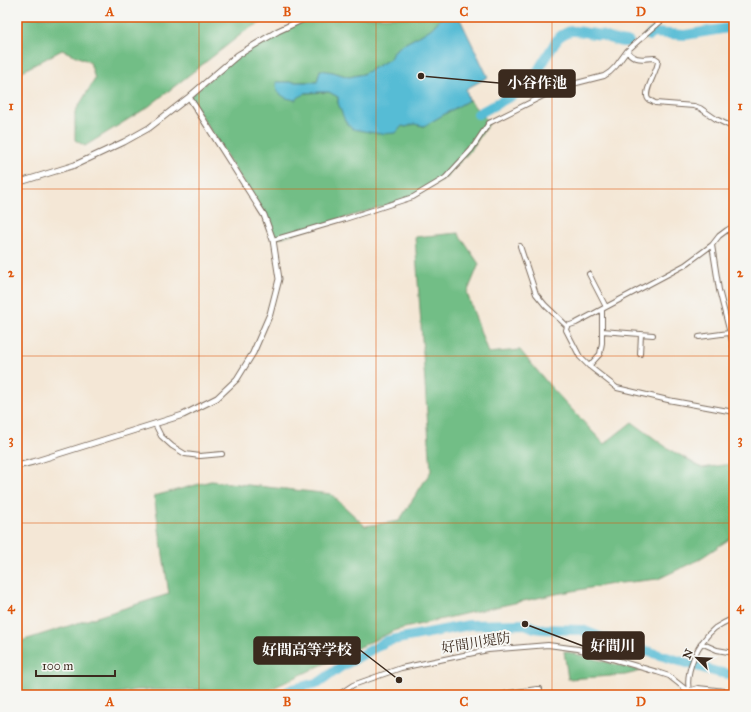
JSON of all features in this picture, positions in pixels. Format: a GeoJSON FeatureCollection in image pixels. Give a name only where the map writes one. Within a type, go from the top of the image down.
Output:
{"type":"FeatureCollection","features":[{"type":"Feature","properties":{"kind":"street"},"geometry":{"type":"LineString","coordinates":[[17,183],[75,165],[124,142],[149,128],[238,55],[278,31],[308,17]]}},
{"type":"Feature","properties":{"kind":"street"},"geometry":{"type":"LineString","coordinates":[[273,240],[413,197],[445,178],[471,150],[489,122],[561,87],[604,76],[616,66],[627,51],[666,17]]}},
{"type":"Feature","properties":{"kind":"street"},"geometry":{"type":"LineString","coordinates":[[627,51],[633,58],[655,58],[658,60],[659,63],[648,86],[647,97],[649,100],[694,106],[734,128]]}},
{"type":"Feature","properties":{"kind":"street"},"geometry":{"type":"LineString","coordinates":[[17,466],[183,415],[217,398],[237,379],[253,353],[270,314],[279,279],[273,240],[264,215],[188,97]]}},
{"type":"Feature","properties":{"kind":"street"},"geometry":{"type":"LineString","coordinates":[[566,326],[576,323],[685,265],[712,245],[719,236],[734,226]]}},
{"type":"Feature","properties":{"kind":"street"},"geometry":{"type":"LineString","coordinates":[[712,245],[719,290],[734,349]]}},
{"type":"Feature","properties":{"kind":"street"},"geometry":{"type":"LineString","coordinates":[[520,246],[536,294],[544,305],[566,326],[566,330],[580,357],[616,388],[668,400],[734,412]]}},
{"type":"Feature","properties":{"kind":"street"},"geometry":{"type":"LineString","coordinates":[[589,274],[604,308],[600,354],[589,366]]}},
{"type":"Feature","properties":{"kind":"street"},"geometry":{"type":"LineString","coordinates":[[602,331],[653,335]]}},
{"type":"Feature","properties":{"kind":"street"},"geometry":{"type":"LineString","coordinates":[[699,337],[729,333]]}},
{"type":"Feature","properties":{"kind":"street"},"geometry":{"type":"LineString","coordinates":[[640,354],[641,334]]}},
{"type":"Feature","properties":{"kind":"street"},"geometry":{"type":"LineString","coordinates":[[155,424],[161,436],[172,446],[185,454],[200,456],[222,454]]}},
{"type":"Feature","properties":{"kind":"street"},"geometry":{"type":"LineString","coordinates":[[689,693],[689,673],[692,661],[701,644],[708,634],[716,627],[734,618]]}},
{"type":"Feature","properties":{"kind":"street","name":"好間川堤防"},"geometry":{"type":"LineString","coordinates":[[338,695],[353,685],[401,668],[488,650],[548,644],[578,649],[669,676],[689,693]]}},
{"type":"Feature","properties":{"kind":"street"},"geometry":{"type":"LineString","coordinates":[[701,644],[717,650],[734,653]]}},
{"type":"Feature","properties":{"kind":"street"},"geometry":{"type":"LineString","coordinates":[[501,695],[537,688],[540,689],[540,695]]}},
{"type":"Feature","properties":{"kind":"street"},"geometry":{"type":"LineString","coordinates":[[682,695],[698,688],[734,692]]}},
{"type":"Feature","properties":{"kind":"green space"},"geometry":{"type":"Polygon","coordinates":[[[17,17],[274,17],[248,29],[148,107],[85,146],[75,140],[75,112],[95,79],[90,62],[62,50],[17,74],[17,17]]]}},
{"type":"Feature","properties":{"kind":"green space"},"geometry":{"type":"Polygon","coordinates":[[[308,17],[442,17],[432,28],[402,45],[393,52],[390,59],[363,74],[349,77],[320,70],[317,82],[277,82],[305,93],[329,92],[338,97],[338,103],[406,127],[414,124],[424,126],[469,100],[489,123],[471,150],[445,178],[413,197],[273,240],[264,215],[189,97],[238,55],[308,17]]]}},
{"type":"Feature","properties":{"kind":"green space"},"geometry":{"type":"Polygon","coordinates":[[[458,233],[479,264],[467,293],[488,353],[520,350],[550,386],[604,444],[632,422],[666,447],[702,468],[731,464],[734,465],[734,536],[698,560],[658,579],[612,584],[556,594],[396,630],[258,695],[215,695],[208,690],[136,690],[108,695],[17,695],[17,639],[18,642],[169,594],[154,496],[211,481],[331,494],[365,526],[399,521],[431,471],[415,237],[458,233]]]}},
{"type":"Feature","properties":{"kind":"green space"},"geometry":{"type":"Polygon","coordinates":[[[564,651],[641,671],[625,675],[568,679],[564,651]]]}},
{"type":"Feature","properties":{"kind":"water"},"geometry":{"type":"Polygon","coordinates":[[[442,17],[459,17],[488,77],[466,89],[469,100],[424,126],[414,124],[406,127],[402,126],[396,133],[381,134],[352,129],[345,121],[338,103],[338,97],[329,92],[305,93],[295,100],[286,98],[277,92],[276,82],[317,82],[320,70],[349,77],[363,74],[390,59],[393,52],[402,45],[432,28],[442,17]]]}},
{"type":"Feature","properties":{"kind":"waterway"},"geometry":{"type":"LineString","coordinates":[[649,36],[653,33],[685,35],[728,28],[734,25]]}},
{"type":"Feature","properties":{"kind":"waterway"},"geometry":{"type":"LineString","coordinates":[[478,114],[529,85],[558,38],[566,33],[579,31],[602,35],[618,41],[629,42]]}},
{"type":"Feature","properties":{"kind":"waterway"},"geometry":{"type":"LineString","coordinates":[[281,695],[293,689],[320,682],[339,668],[387,641],[469,625],[525,624],[542,629],[582,630],[597,636],[696,666],[734,675]]}},
{"type":"Feature","properties":{"kind":"place","name":"小谷作池"},"geometry":{"type":"Point","coordinates":[421,76]}},
{"type":"Feature","properties":{"kind":"place","name":"好間川"},"geometry":{"type":"Point","coordinates":[525,624]}},
{"type":"Feature","properties":{"kind":"place","name":"好間高等学校"},"geometry":{"type":"Point","coordinates":[399,680]}}]}
